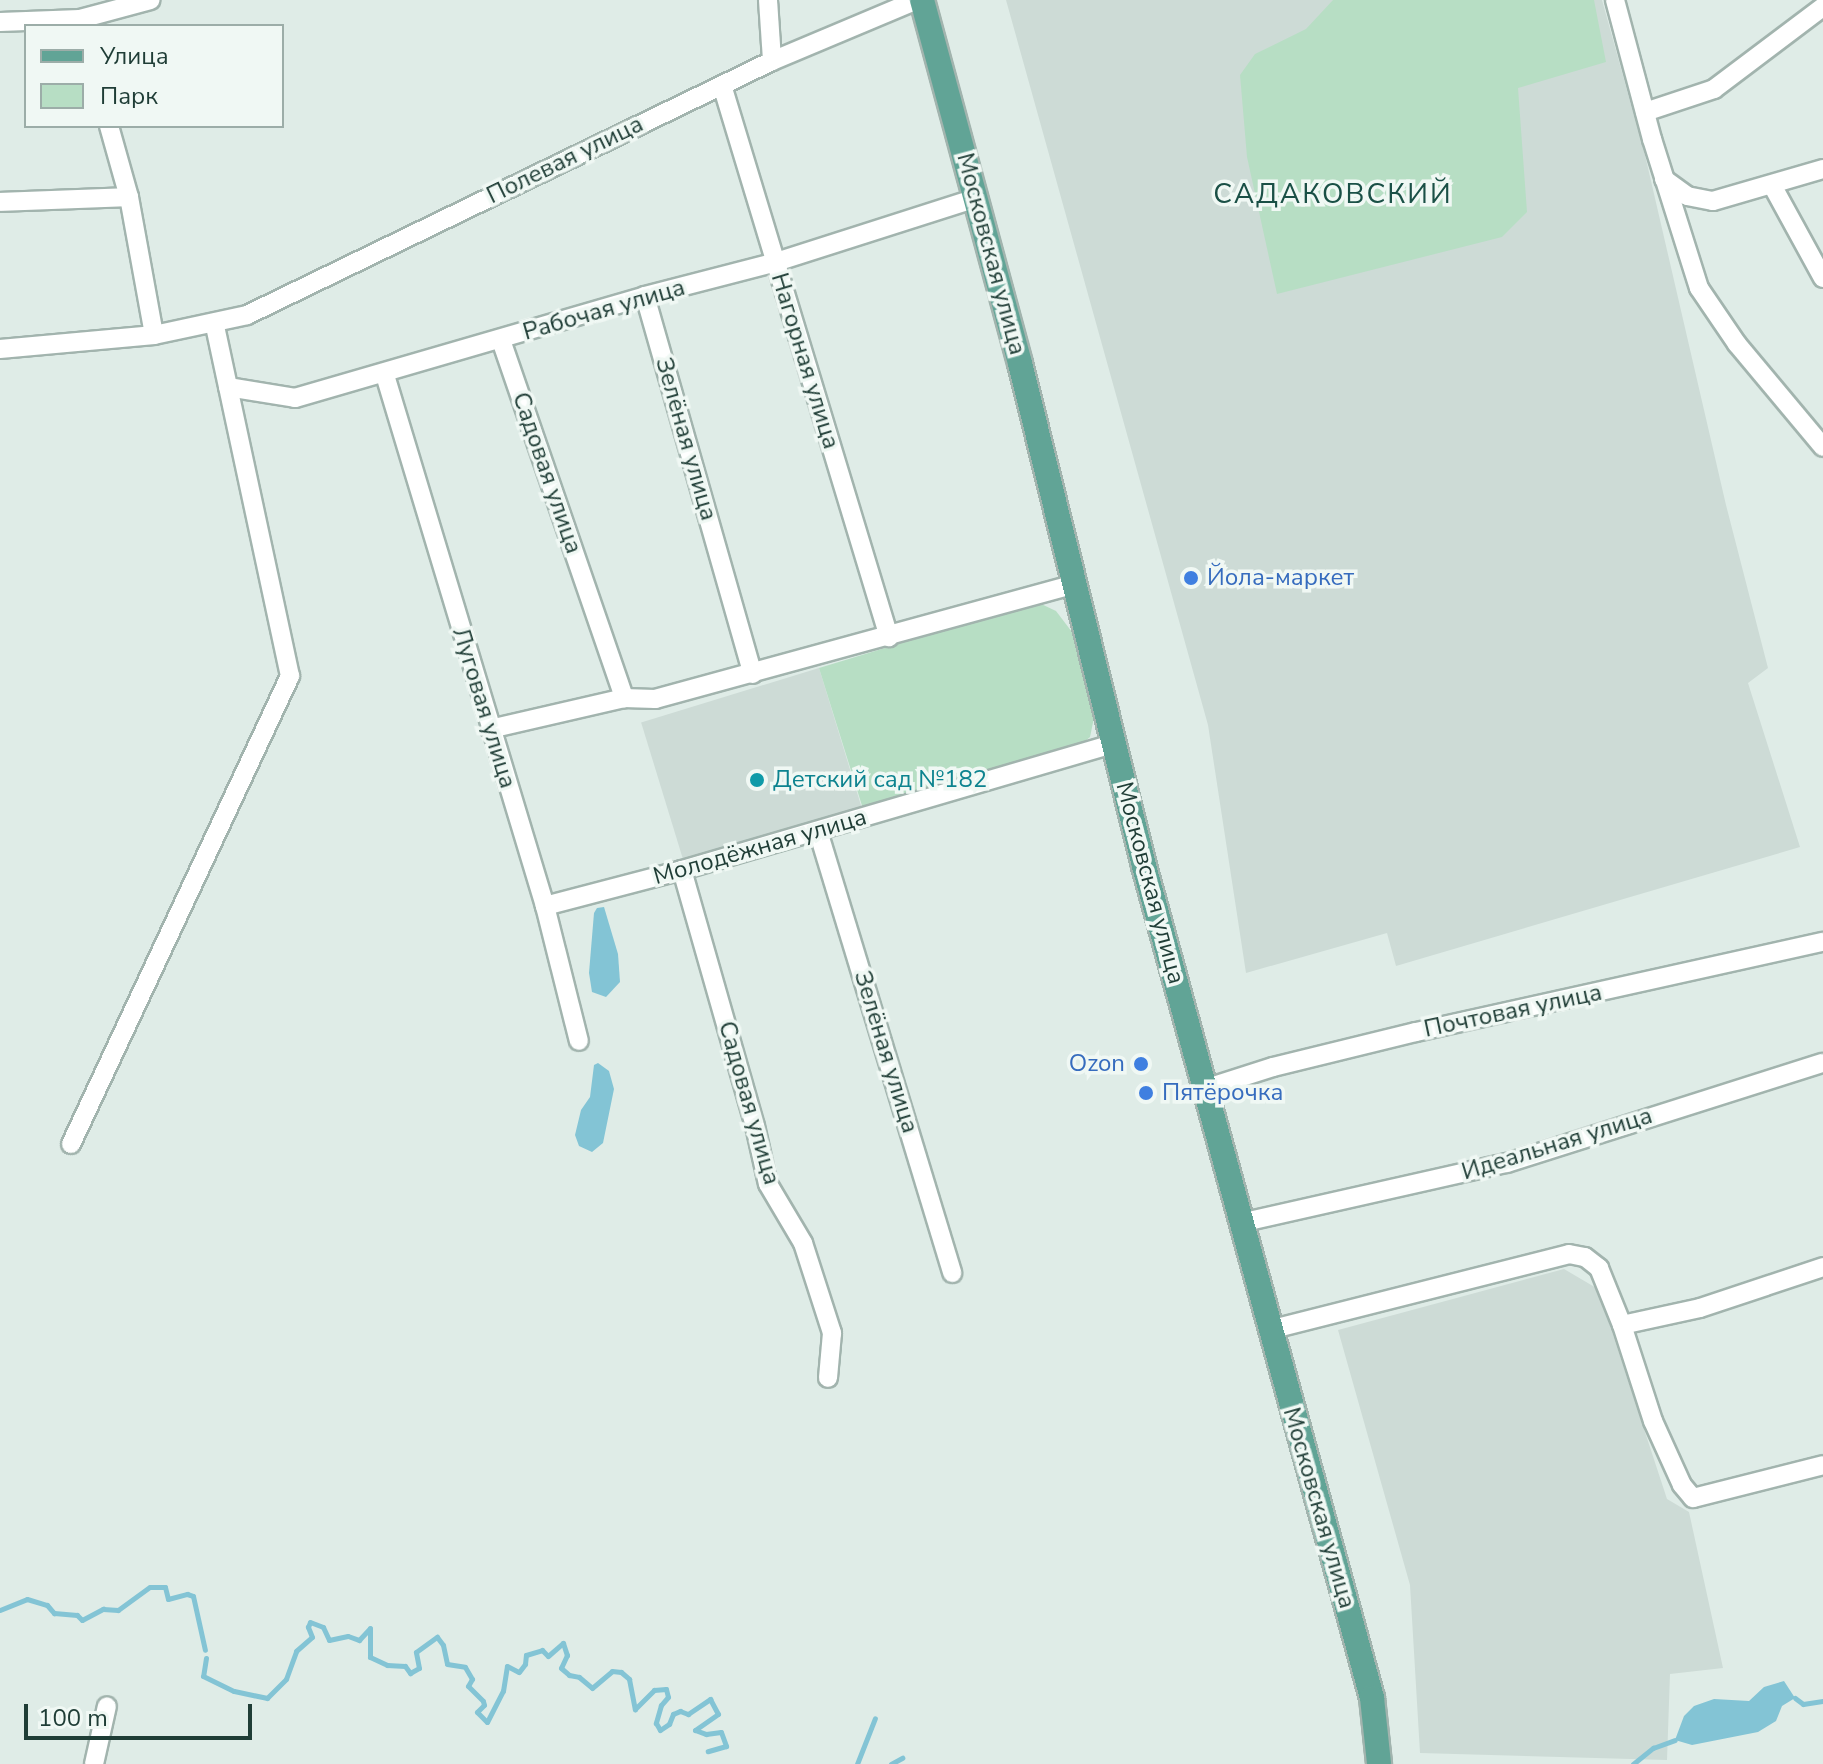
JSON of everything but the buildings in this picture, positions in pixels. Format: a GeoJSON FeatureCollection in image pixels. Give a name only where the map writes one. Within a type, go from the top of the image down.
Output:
{"type":"FeatureCollection","features":[{"type":"Feature","properties":{"kind":"main road","name":"Московская улица"},"geometry":{"type":"LineString","coordinates":[[920,0],[976,198],[1113,744],[1204,1089],[1372,1698],[1379,1764]]}},
{"type":"Feature","properties":{"kind":"street"},"geometry":{"type":"LineString","coordinates":[[768,0],[772,61]]}},
{"type":"Feature","properties":{"kind":"street","name":"Полевая улица"},"geometry":{"type":"LineString","coordinates":[[0,349],[154,335],[215,325],[247,315],[772,61],[920,0]]}},
{"type":"Feature","properties":{"kind":"street"},"geometry":{"type":"LineString","coordinates":[[1615,0],[1664,179],[1699,288],[1737,344],[1823,447]]}},
{"type":"Feature","properties":{"kind":"street"},"geometry":{"type":"LineString","coordinates":[[0,22],[81,23],[146,1]]}},
{"type":"Feature","properties":{"kind":"street"},"geometry":{"type":"LineString","coordinates":[[1645,112],[1714,89],[1823,7]]}},
{"type":"Feature","properties":{"kind":"street","name":"Нагорная улица"},"geometry":{"type":"LineString","coordinates":[[722,85],[889,637]]}},
{"type":"Feature","properties":{"kind":"street"},"geometry":{"type":"LineString","coordinates":[[110,128],[129,197],[154,335]]}},
{"type":"Feature","properties":{"kind":"street"},"geometry":{"type":"LineString","coordinates":[[1664,179],[1687,196],[1713,201],[1823,169]]}},
{"type":"Feature","properties":{"kind":"street"},"geometry":{"type":"LineString","coordinates":[[1772,185],[1823,278]]}},
{"type":"Feature","properties":{"kind":"street"},"geometry":{"type":"LineString","coordinates":[[0,202],[129,197]]}},
{"type":"Feature","properties":{"kind":"street","name":"Рабочая улица"},"geometry":{"type":"LineString","coordinates":[[228,387],[295,398],[385,375],[645,296],[776,262],[976,198]]}},
{"type":"Feature","properties":{"kind":"street","name":"Зелёная улица"},"geometry":{"type":"LineString","coordinates":[[645,296],[753,674]]}},
{"type":"Feature","properties":{"kind":"street"},"geometry":{"type":"LineString","coordinates":[[71,1144],[290,676],[215,325]]}},
{"type":"Feature","properties":{"kind":"street","name":"Садовая улица"},"geometry":{"type":"LineString","coordinates":[[501,340],[624,698]]}},
{"type":"Feature","properties":{"kind":"street","name":"Луговая улица"},"geometry":{"type":"LineString","coordinates":[[385,375],[545,906],[579,1041]]}},
{"type":"Feature","properties":{"kind":"street"},"geometry":{"type":"LineString","coordinates":[[490,729],[624,698],[655,699],[1073,585]]}},
{"type":"Feature","properties":{"kind":"street","name":"Молодёжная улица"},"geometry":{"type":"LineString","coordinates":[[545,906],[682,870],[1113,744]]}},
{"type":"Feature","properties":{"kind":"street","name":"Зелёная улица"},"geometry":{"type":"LineString","coordinates":[[818,831],[952,1273]]}},
{"type":"Feature","properties":{"kind":"street","name":"Садовая улица"},"geometry":{"type":"LineString","coordinates":[[682,870],[755,1126],[768,1184],[803,1243],[832,1333],[828,1378]]}},
{"type":"Feature","properties":{"kind":"street","name":"Почтовая улица"},"geometry":{"type":"LineString","coordinates":[[1204,1089],[1273,1067],[1416,1032],[1823,942]]}},
{"type":"Feature","properties":{"kind":"street","name":"Идеальная улица"},"geometry":{"type":"LineString","coordinates":[[1240,1223],[1507,1163],[1823,1063]]}},
{"type":"Feature","properties":{"kind":"street"},"geometry":{"type":"LineString","coordinates":[[1269,1330],[1569,1254],[1585,1257],[1599,1268],[1622,1325],[1653,1421],[1682,1485],[1693,1498],[1823,1465]]}},
{"type":"Feature","properties":{"kind":"street"},"geometry":{"type":"LineString","coordinates":[[1622,1325],[1700,1308],[1823,1267]]}},
{"type":"Feature","properties":{"kind":"street"},"geometry":{"type":"LineString","coordinates":[[94,1764],[107,1706]]}},
{"type":"Feature","properties":{"kind":"shaded area"},"geometry":{"type":"Polygon","coordinates":[[[1006,0],[1602,0],[1645,155],[1726,505],[1768,668],[1748,683],[1800,847],[1396,966],[1387,933],[1246,973],[1208,725],[1006,0]]]}},
{"type":"Feature","properties":{"kind":"shaded area"},"geometry":{"type":"Polygon","coordinates":[[[819,668],[863,812],[685,867],[641,722],[819,668]]]}},
{"type":"Feature","properties":{"kind":"shaded area"},"geometry":{"type":"Polygon","coordinates":[[[1564,1269],[1598,1289],[1667,1499],[1689,1512],[1723,1668],[1670,1674],[1667,1760],[1420,1753],[1410,1585],[1338,1330],[1564,1269]]]}},
{"type":"Feature","properties":{"kind":"green space"},"geometry":{"type":"Polygon","coordinates":[[[1333,0],[1594,0],[1606,62],[1518,88],[1527,212],[1502,237],[1277,294],[1247,157],[1240,75],[1255,54],[1306,29],[1333,0]]]}},
{"type":"Feature","properties":{"kind":"green space"},"geometry":{"type":"Polygon","coordinates":[[[1037,602],[1056,611],[1072,632],[1095,713],[1090,737],[1076,749],[864,812],[819,668],[1037,602]]]}},
{"type":"Feature","properties":{"kind":"water"},"geometry":{"type":"Polygon","coordinates":[[[604,907],[618,954],[620,982],[606,997],[592,992],[589,973],[594,913],[597,908],[604,907]]]}},
{"type":"Feature","properties":{"kind":"water"},"geometry":{"type":"Polygon","coordinates":[[[598,1063],[609,1071],[614,1089],[603,1143],[592,1152],[579,1146],[575,1135],[581,1110],[590,1097],[594,1065],[598,1063]]]}},
{"type":"Feature","properties":{"kind":"water"},"geometry":{"type":"Polygon","coordinates":[[[1784,1681],[1795,1698],[1782,1706],[1776,1721],[1758,1732],[1692,1745],[1675,1740],[1684,1716],[1694,1706],[1714,1699],[1749,1701],[1764,1687],[1784,1681]]]}},
{"type":"Feature","properties":{"kind":"waterway"},"geometry":{"type":"LineString","coordinates":[[0,1610],[27,1599],[47,1605],[54,1613],[77,1615],[82,1620],[103,1609],[118,1610],[150,1587],[165,1587],[168,1599],[187,1594],[193,1596],[205,1650]]}},
{"type":"Feature","properties":{"kind":"waterway"},"geometry":{"type":"LineString","coordinates":[[206,1658],[203,1676],[234,1691],[267,1698],[286,1679],[296,1651],[312,1637],[308,1627],[310,1622],[323,1627],[329,1640],[348,1636],[359,1640],[370,1628],[370,1657],[387,1665],[405,1666],[410,1673],[419,1668],[416,1652],[437,1637],[443,1645],[447,1664],[465,1667],[472,1679],[468,1686],[483,1701],[484,1705],[477,1712],[487,1722],[503,1691],[507,1666],[519,1672],[525,1664],[526,1655],[542,1650],[548,1656],[563,1643],[567,1655],[561,1668],[592,1688],[612,1671],[621,1672],[629,1679],[635,1709],[654,1690],[666,1689],[668,1697],[661,1705],[656,1723],[660,1730],[669,1724],[673,1714],[680,1711],[688,1714],[710,1699],[718,1714],[695,1730],[706,1734],[721,1732],[726,1746],[708,1751]]}},
{"type":"Feature","properties":{"kind":"waterway"},"geometry":{"type":"LineString","coordinates":[[1795,1698],[1803,1704],[1823,1701]]}},
{"type":"Feature","properties":{"kind":"waterway"},"geometry":{"type":"LineString","coordinates":[[857,1764],[875,1718]]}},
{"type":"Feature","properties":{"kind":"waterway"},"geometry":{"type":"LineString","coordinates":[[1633,1764],[1653,1748],[1675,1740]]}},
{"type":"Feature","properties":{"kind":"waterway"},"geometry":{"type":"LineString","coordinates":[[891,1764],[902,1758]]}},
{"type":"Feature","properties":{"kind":"place","name":"Йола-маркет"},"geometry":{"type":"Point","coordinates":[1191,578]}},
{"type":"Feature","properties":{"kind":"place","name":"Детский сад №182"},"geometry":{"type":"Point","coordinates":[757,780]}},
{"type":"Feature","properties":{"kind":"place","name":"Ozon"},"geometry":{"type":"Point","coordinates":[1141,1064]}},
{"type":"Feature","properties":{"kind":"place","name":"Пятёрочка"},"geometry":{"type":"Point","coordinates":[1146,1093]}},
{"type":"Feature","properties":{"kind":"district","name":"САДАКОВСКИЙ"},"geometry":{"type":"Point","coordinates":[1333,194]}}]}
